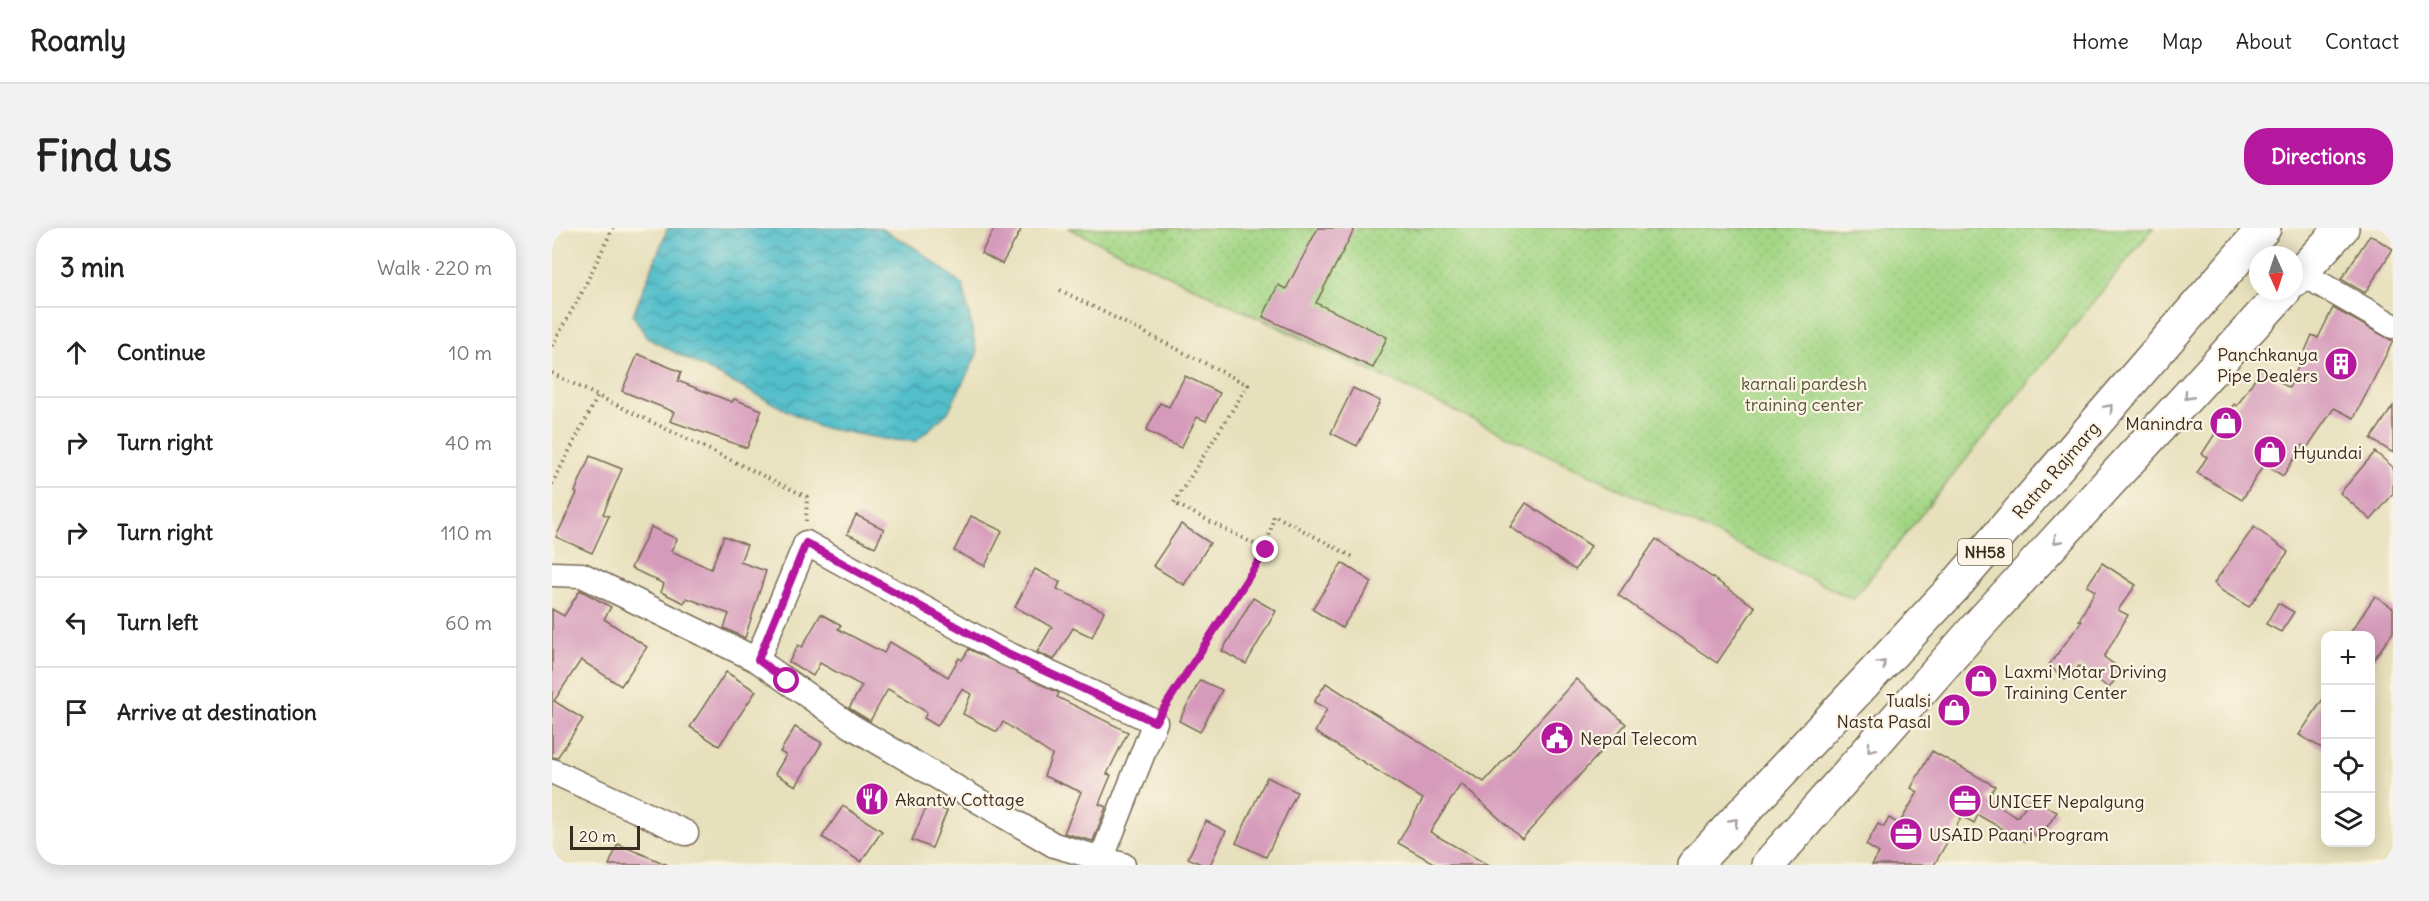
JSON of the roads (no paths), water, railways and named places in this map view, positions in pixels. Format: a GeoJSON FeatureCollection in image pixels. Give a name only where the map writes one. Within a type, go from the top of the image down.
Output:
{"type":"FeatureCollection","features":[{"type":"Feature","properties":{"kind":"highway","name":"Ratna Rajmarg"},"geometry":{"type":"LineString","coordinates":[[1694,865],[1955,586],[2264,228]]}},
{"type":"Feature","properties":{"kind":"highway","name":"NH58"},"geometry":{"type":"LineString","coordinates":[[2303,270],[2342,228]]}},
{"type":"Feature","properties":{"kind":"highway","name":"NH58"},"geometry":{"type":"LineString","coordinates":[[1768,865],[1975,629],[2276,300]]}},
{"type":"Feature","properties":{"kind":"street"},"geometry":{"type":"LineString","coordinates":[[2303,286],[2393,327]]}},
{"type":"Feature","properties":{"kind":"street"},"geometry":{"type":"LineString","coordinates":[[552,574],[582,575],[758,660],[851,726],[1054,845],[1112,862],[1155,722],[1001,651],[806,543],[758,660]]}},
{"type":"Feature","properties":{"kind":"street"},"geometry":{"type":"LineString","coordinates":[[552,771],[686,832]]}},
{"type":"Feature","properties":{"kind":"water"},"geometry":{"type":"Polygon","coordinates":[[[668,228],[880,228],[915,248],[963,285],[977,354],[948,412],[916,441],[890,440],[819,427],[647,338],[633,315],[668,228]]]}},
{"type":"Feature","properties":{"kind":"place","name":"Panchkanya Pipe Dealers"},"geometry":{"type":"Point","coordinates":[2341,364]}},
{"type":"Feature","properties":{"kind":"place","name":"Manindra"},"geometry":{"type":"Point","coordinates":[2226,423]}},
{"type":"Feature","properties":{"kind":"place","name":"Hyundai"},"geometry":{"type":"Point","coordinates":[2270,452]}},
{"type":"Feature","properties":{"kind":"place","name":"Laxmi Motar Driving Training Center"},"geometry":{"type":"Point","coordinates":[1981,681]}},
{"type":"Feature","properties":{"kind":"place","name":"Tualsi Nasta Pasal"},"geometry":{"type":"Point","coordinates":[1954,710]}},
{"type":"Feature","properties":{"kind":"place","name":"Nepal Telecom"},"geometry":{"type":"Point","coordinates":[1557,738]}},
{"type":"Feature","properties":{"kind":"place","name":"Akantw Cottage"},"geometry":{"type":"Point","coordinates":[872,799]}},
{"type":"Feature","properties":{"kind":"place","name":"UNICEF Nepalgung"},"geometry":{"type":"Point","coordinates":[1965,801]}},
{"type":"Feature","properties":{"kind":"place","name":"USAID Paani Program"},"geometry":{"type":"Point","coordinates":[1906,834]}},
{"type":"Feature","properties":{"kind":"park label","name":"karnali pardesh training center"},"geometry":{"type":"Point","coordinates":[1804,393]}}]}
